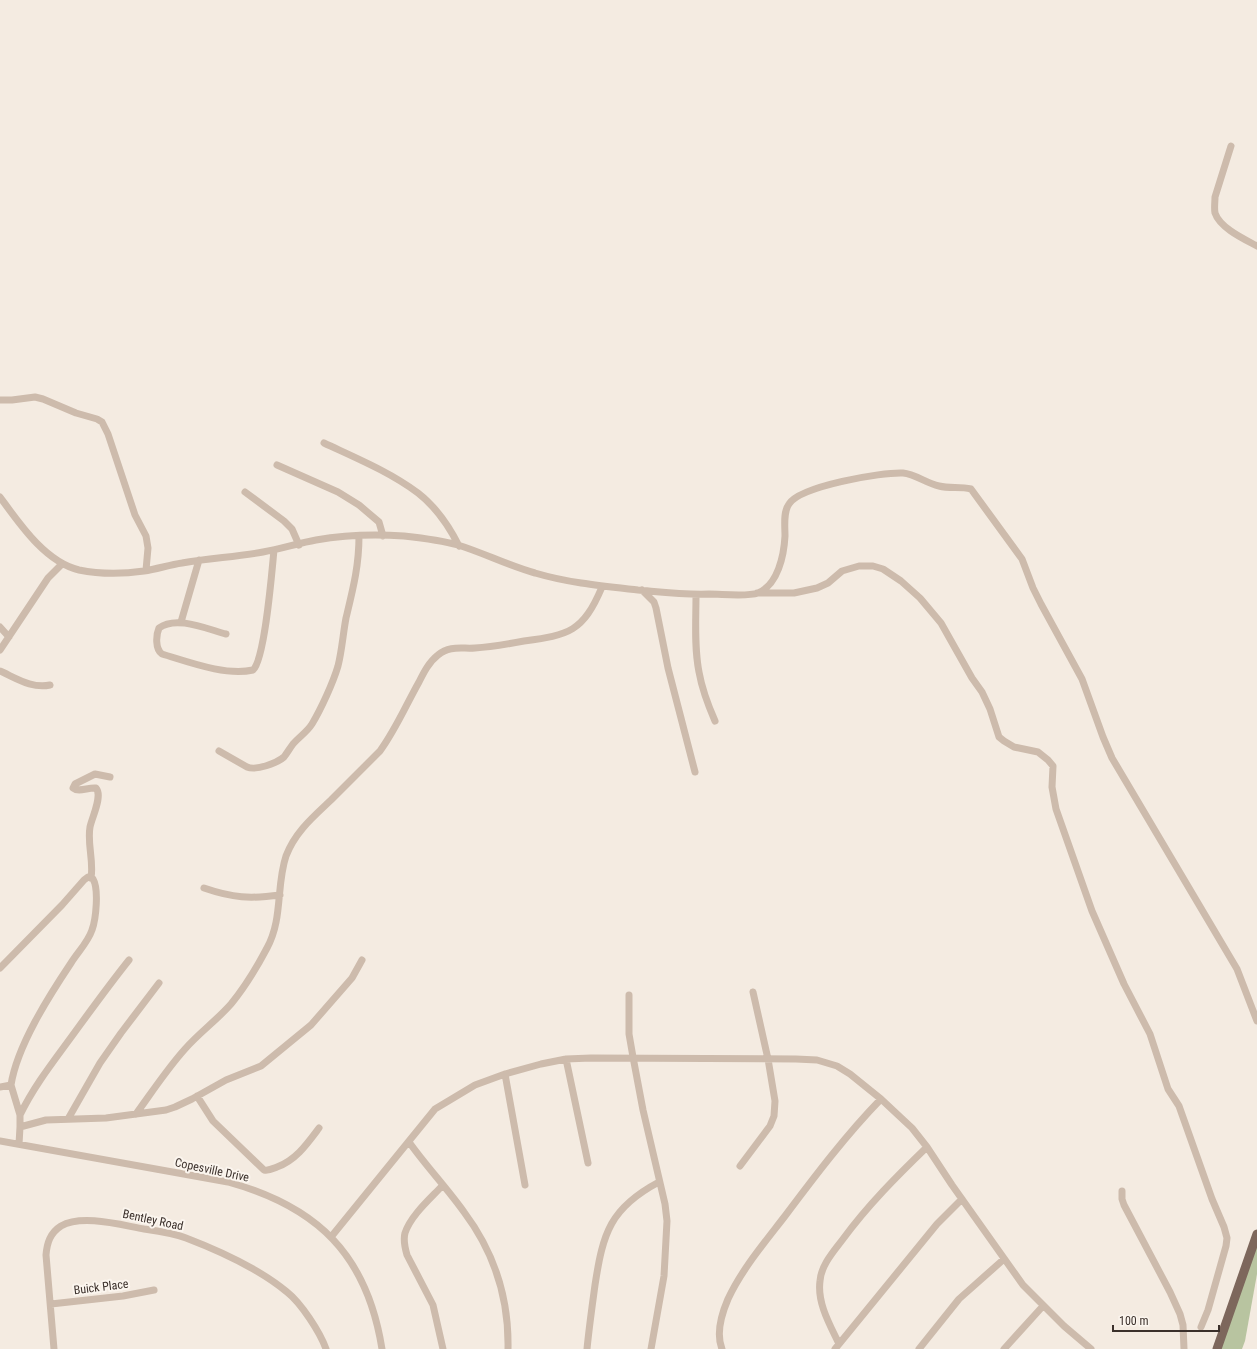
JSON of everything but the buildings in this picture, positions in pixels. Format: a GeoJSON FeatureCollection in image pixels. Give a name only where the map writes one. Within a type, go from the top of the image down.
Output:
{"type":"FeatureCollection","features":[{"type":"Feature","properties":{"kind":"main road"},"geometry":{"type":"LineString","coordinates":[[1217,1349],[1257,1234]]}},
{"type":"Feature","properties":{"kind":"street"},"geometry":{"type":"LineString","coordinates":[[1231,146],[1215,197],[1215,214],[1230,230],[1257,246]]}},
{"type":"Feature","properties":{"kind":"street"},"geometry":{"type":"LineString","coordinates":[[0,400],[35,397],[43,399],[76,414],[97,419],[102,422],[108,434],[135,515],[146,536],[148,548],[146,570]]}},
{"type":"Feature","properties":{"kind":"street"},"geometry":{"type":"LineString","coordinates":[[324,443],[382,471],[419,494],[435,509],[446,523],[459,546]]}},
{"type":"Feature","properties":{"kind":"street"},"geometry":{"type":"LineString","coordinates":[[277,464],[338,492],[359,505],[379,522],[384,536]]}},
{"type":"Feature","properties":{"kind":"street"},"geometry":{"type":"LineString","coordinates":[[757,593],[769,585],[776,573],[784,544],[787,507],[791,501],[798,496],[846,480],[876,475],[902,473],[910,474],[921,480],[941,487],[966,488],[971,490],[1019,554],[1038,599],[1082,679],[1112,758],[1237,969],[1257,1021]]}},
{"type":"Feature","properties":{"kind":"street"},"geometry":{"type":"LineString","coordinates":[[244,492],[284,521],[292,529],[299,545]]}},
{"type":"Feature","properties":{"kind":"street"},"geometry":{"type":"LineString","coordinates":[[0,497],[40,546],[62,564],[87,571],[127,572],[146,570],[198,560],[274,550],[316,540],[359,536],[384,536],[443,541],[532,572],[602,587],[696,595],[794,593],[817,588],[828,583],[842,571],[859,566],[873,566],[883,569],[901,581],[920,598],[941,623],[972,678],[982,692],[990,709],[999,737],[1014,747],[1038,752],[1053,766],[1052,787],[1056,809],[1092,911],[1124,984],[1150,1034],[1168,1088],[1179,1106],[1227,1238],[1208,1310],[1201,1328]]}},
{"type":"Feature","properties":{"kind":"street"},"geometry":{"type":"LineString","coordinates":[[219,751],[251,769],[258,768],[284,757],[297,740],[309,728],[330,686],[337,667],[357,572],[359,536]]}},
{"type":"Feature","properties":{"kind":"street"},"geometry":{"type":"LineString","coordinates":[[226,634],[181,622],[170,622],[158,628],[158,648],[159,652],[213,668],[242,671],[253,670],[257,663],[263,640],[274,550]]}},
{"type":"Feature","properties":{"kind":"street"},"geometry":{"type":"LineString","coordinates":[[181,622],[198,560]]}},
{"type":"Feature","properties":{"kind":"street"},"geometry":{"type":"LineString","coordinates":[[0,650],[48,578],[62,564]]}},
{"type":"Feature","properties":{"kind":"street"},"geometry":{"type":"LineString","coordinates":[[136,1114],[159,1081],[185,1049],[200,1032],[231,1004],[246,984],[268,947],[273,935],[278,912],[284,867],[296,835],[380,751],[389,739],[428,666],[438,655],[444,651],[456,647],[482,648],[561,635],[577,626],[584,618],[594,606],[602,587]]}},
{"type":"Feature","properties":{"kind":"street"},"geometry":{"type":"LineString","coordinates":[[642,590],[654,602],[656,608],[668,668],[695,772]]}},
{"type":"Feature","properties":{"kind":"street"},"geometry":{"type":"LineString","coordinates":[[696,595],[698,672],[706,700],[715,722]]}},
{"type":"Feature","properties":{"kind":"street"},"geometry":{"type":"LineString","coordinates":[[0,627],[9,637]]}},
{"type":"Feature","properties":{"kind":"street"},"geometry":{"type":"LineString","coordinates":[[0,671],[32,686],[43,687],[50,685]]}},
{"type":"Feature","properties":{"kind":"street"},"geometry":{"type":"LineString","coordinates":[[91,878],[92,862],[89,834],[99,798],[99,791],[93,787],[77,790],[73,788],[75,784],[95,774],[110,777]]}},
{"type":"Feature","properties":{"kind":"street"},"geometry":{"type":"LineString","coordinates":[[0,968],[62,905],[84,880],[88,877],[91,878]]}},
{"type":"Feature","properties":{"kind":"street"},"geometry":{"type":"LineString","coordinates":[[19,1144],[20,1115],[11,1085],[16,1061],[40,1014],[92,930],[97,891],[95,881],[91,878]]}},
{"type":"Feature","properties":{"kind":"street"},"geometry":{"type":"LineString","coordinates":[[204,888],[231,896],[245,898],[280,895]]}},
{"type":"Feature","properties":{"kind":"street"},"geometry":{"type":"LineString","coordinates":[[20,1115],[46,1069],[129,960]]}},
{"type":"Feature","properties":{"kind":"street"},"geometry":{"type":"LineString","coordinates":[[20,1126],[46,1120],[106,1118],[170,1109],[226,1080],[261,1066],[288,1042],[307,1029],[352,978],[362,960]]}},
{"type":"Feature","properties":{"kind":"street"},"geometry":{"type":"LineString","coordinates":[[68,1119],[100,1063],[159,983]]}},
{"type":"Feature","properties":{"kind":"street"},"geometry":{"type":"LineString","coordinates":[[740,1166],[773,1120],[775,1101],[768,1059],[753,992]]}},
{"type":"Feature","properties":{"kind":"street"},"geometry":{"type":"LineString","coordinates":[[629,995],[629,1034],[659,1182],[665,1204],[667,1221],[664,1276],[650,1349]]}},
{"type":"Feature","properties":{"kind":"street"},"geometry":{"type":"LineString","coordinates":[[331,1237],[435,1109],[475,1085],[505,1074],[528,1067],[566,1059],[633,1057],[817,1060],[837,1066],[861,1082],[912,1128],[927,1147],[1023,1285],[1042,1306],[1088,1348]]}},
{"type":"Feature","properties":{"kind":"street"},"geometry":{"type":"LineString","coordinates":[[566,1059],[588,1163]]}},
{"type":"Feature","properties":{"kind":"street"},"geometry":{"type":"LineString","coordinates":[[505,1074],[525,1185]]}},
{"type":"Feature","properties":{"kind":"street"},"geometry":{"type":"LineString","coordinates":[[0,1087],[11,1085]]}},
{"type":"Feature","properties":{"kind":"street"},"geometry":{"type":"LineString","coordinates":[[197,1096],[213,1121],[264,1170],[270,1170],[290,1161],[305,1147],[319,1128]]}},
{"type":"Feature","properties":{"kind":"street"},"geometry":{"type":"LineString","coordinates":[[722,1349],[720,1330],[725,1308],[733,1290],[753,1258],[818,1173],[881,1099]]}},
{"type":"Feature","properties":{"kind":"street","name":"Copesville Drive"},"geometry":{"type":"LineString","coordinates":[[0,1141],[228,1182],[250,1189],[281,1202],[321,1227],[344,1253],[358,1273],[375,1317],[382,1349]]}},
{"type":"Feature","properties":{"kind":"street"},"geometry":{"type":"LineString","coordinates":[[409,1142],[464,1212],[491,1256],[504,1301],[507,1321],[508,1349]]}},
{"type":"Feature","properties":{"kind":"street"},"geometry":{"type":"LineString","coordinates":[[837,1346],[826,1315],[820,1290],[821,1276],[824,1266],[867,1209],[897,1176],[927,1147]]}},
{"type":"Feature","properties":{"kind":"street"},"geometry":{"type":"LineString","coordinates":[[587,1349],[598,1268],[601,1250],[606,1234],[615,1217],[635,1196],[659,1182]]}},
{"type":"Feature","properties":{"kind":"street"},"geometry":{"type":"LineString","coordinates":[[443,1185],[414,1218],[404,1238],[407,1255],[433,1305],[443,1349]]}},
{"type":"Feature","properties":{"kind":"street"},"geometry":{"type":"LineString","coordinates":[[1122,1191],[1124,1205],[1180,1314],[1183,1325],[1184,1349]]}},
{"type":"Feature","properties":{"kind":"street"},"geometry":{"type":"LineString","coordinates":[[837,1346],[937,1224],[962,1198]]}},
{"type":"Feature","properties":{"kind":"street","name":"Bentley Road"},"geometry":{"type":"LineString","coordinates":[[54,1349],[46,1255],[49,1240],[61,1226],[69,1223],[86,1221],[109,1222],[185,1237],[239,1262],[288,1292],[298,1302],[324,1342],[326,1349]]}},
{"type":"Feature","properties":{"kind":"street"},"geometry":{"type":"LineString","coordinates":[[919,1349],[959,1299],[1004,1259]]}},
{"type":"Feature","properties":{"kind":"street","name":"Buick Place"},"geometry":{"type":"LineString","coordinates":[[51,1304],[123,1296],[154,1290]]}},
{"type":"Feature","properties":{"kind":"street"},"geometry":{"type":"LineString","coordinates":[[1004,1349],[1042,1306]]}},
{"type":"Feature","properties":{"kind":"green space"},"geometry":{"type":"Polygon","coordinates":[[[1257,1234],[1257,1274],[1245,1341],[1242,1349],[1217,1349],[1257,1234]]]}}]}
